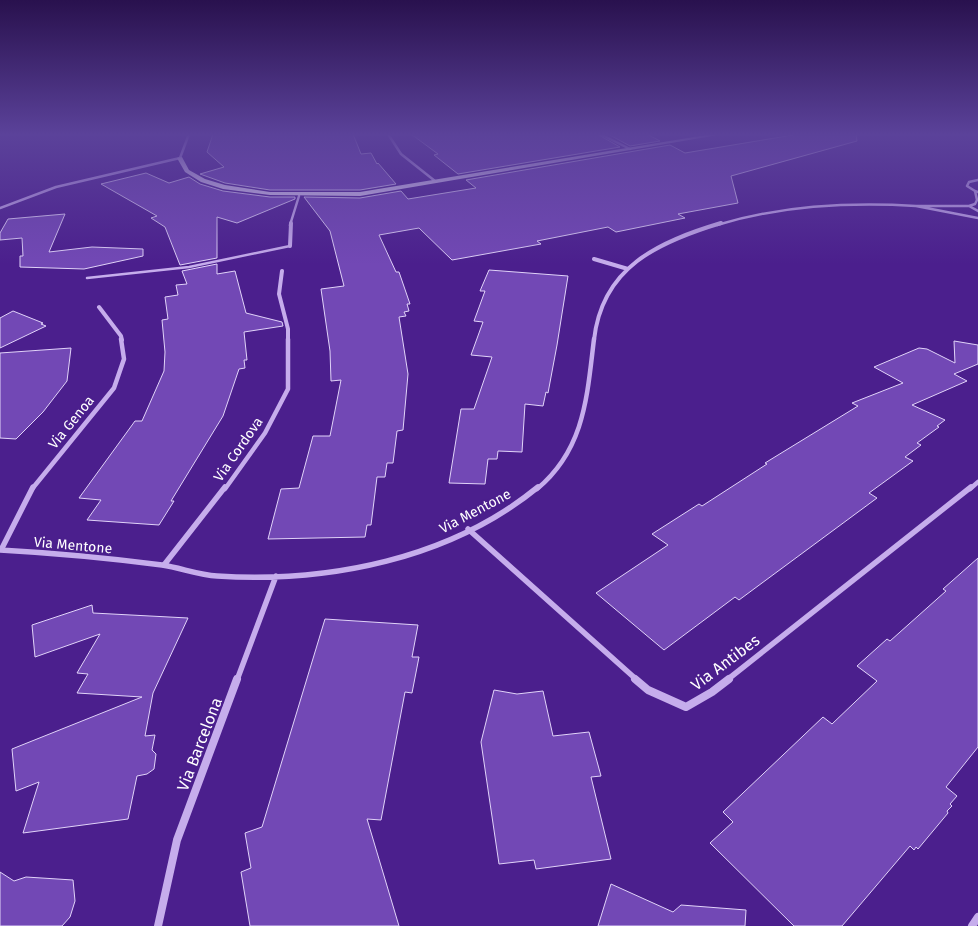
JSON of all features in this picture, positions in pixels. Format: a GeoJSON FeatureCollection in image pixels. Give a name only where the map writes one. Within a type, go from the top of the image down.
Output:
{"type":"FeatureCollection","features":[{"type":"Feature","properties":{"kind":"street"},"geometry":{"type":"LineString","coordinates":[[0,208],[56,187],[98,177]]}},
{"type":"Feature","properties":{"kind":"street"},"geometry":{"type":"LineString","coordinates":[[198,177],[210,183],[248,192],[299,196],[360,194],[462,177]]}},
{"type":"Feature","properties":{"kind":"street"},"geometry":{"type":"LineString","coordinates":[[429,177],[434,182]]}},
{"type":"Feature","properties":{"kind":"street"},"geometry":{"type":"LineString","coordinates":[[969,206],[975,204],[977,191],[968,186],[969,182],[978,180]]}},
{"type":"Feature","properties":{"kind":"street"},"geometry":{"type":"LineString","coordinates":[[290,246],[290,226],[299,196]]}},
{"type":"Feature","properties":{"kind":"street","name":"Via Mentone"},"geometry":{"type":"LineString","coordinates":[[0,550],[164,565],[215,576],[276,576],[347,570],[411,555],[468,530],[508,509],[539,487],[562,463],[578,434],[601,305],[612,286],[628,269],[649,252],[691,233],[737,218],[797,208],[851,204],[969,206],[978,211]]}},
{"type":"Feature","properties":{"kind":"street","name":"Via Mentone"},"geometry":{"type":"LineString","coordinates":[[916,206],[978,218]]}},
{"type":"Feature","properties":{"kind":"street"},"geometry":{"type":"LineString","coordinates":[[594,259],[628,269]]}},
{"type":"Feature","properties":{"kind":"street","name":"Via Cordova"},"geometry":{"type":"LineString","coordinates":[[164,565],[265,434],[288,389],[288,329],[280,294],[282,271]]}},
{"type":"Feature","properties":{"kind":"street","name":"Via Genoa"},"geometry":{"type":"LineString","coordinates":[[0,550],[32,488],[114,388],[124,360],[121,336],[99,307]]}},
{"type":"Feature","properties":{"kind":"street","name":"Via Antibes"},"geometry":{"type":"LineString","coordinates":[[468,530],[648,690],[686,707],[712,692],[978,482]]}},
{"type":"Feature","properties":{"kind":"street","name":"Via Barcelona"},"geometry":{"type":"LineString","coordinates":[[158,926],[177,840],[276,576]]}},
{"type":"Feature","properties":{"kind":"street"},"geometry":{"type":"LineString","coordinates":[[972,926],[978,917]]}},
{"type":"Feature","properties":{"kind":"lane"},"geometry":{"type":"LineString","coordinates":[[87,278],[141,274],[263,253],[290,246]]}},
{"type":"Feature","properties":{"kind":"building"},"geometry":{"type":"Polygon","coordinates":[[[129,177],[156,177],[169,183],[189,177],[200,184],[223,191],[270,197],[295,197],[295,199],[237,223],[217,217],[217,258],[180,265],[165,227],[151,218],[157,216],[101,184],[129,177]]]}},
{"type":"Feature","properties":{"kind":"building"},"geometry":{"type":"Polygon","coordinates":[[[209,177],[390,177],[396,184],[360,190],[270,190],[225,183],[209,177]]]}},
{"type":"Feature","properties":{"kind":"building"},"geometry":{"type":"Polygon","coordinates":[[[482,177],[731,177],[738,203],[678,214],[685,218],[616,232],[608,227],[537,241],[541,244],[452,260],[419,228],[379,235],[396,272],[399,272],[410,304],[407,304],[409,311],[404,312],[406,316],[399,317],[408,374],[403,430],[397,431],[393,463],[387,463],[385,477],[377,477],[371,525],[367,525],[365,537],[268,539],[281,489],[299,488],[313,436],[330,436],[341,380],[331,381],[330,351],[321,289],[344,286],[330,231],[304,197],[360,198],[401,191],[408,199],[476,188],[466,180],[482,177]]]}},
{"type":"Feature","properties":{"kind":"building"},"geometry":{"type":"Polygon","coordinates":[[[65,214],[49,252],[92,247],[143,249],[143,256],[84,269],[20,267],[20,256],[23,256],[22,238],[0,240],[0,233],[8,219],[65,214]]]}},
{"type":"Feature","properties":{"kind":"building"},"geometry":{"type":"Polygon","coordinates":[[[217,264],[217,274],[235,271],[246,313],[282,322],[283,326],[244,332],[247,360],[244,360],[245,368],[239,369],[223,416],[171,501],[174,501],[159,525],[87,520],[101,500],[79,498],[135,421],[142,421],[164,371],[165,352],[162,320],[168,319],[165,297],[178,295],[176,285],[187,284],[182,271],[217,264]]]}},
{"type":"Feature","properties":{"kind":"building"},"geometry":{"type":"Polygon","coordinates":[[[489,270],[568,276],[548,393],[546,392],[543,406],[525,404],[522,452],[498,451],[497,459],[488,459],[485,484],[449,483],[461,409],[474,409],[492,357],[471,355],[483,322],[474,321],[485,291],[480,291],[489,270]]]}},
{"type":"Feature","properties":{"kind":"building"},"geometry":{"type":"Polygon","coordinates":[[[13,311],[46,326],[0,348],[0,318],[13,311]]]}},
{"type":"Feature","properties":{"kind":"building"},"geometry":{"type":"Polygon","coordinates":[[[954,341],[978,345],[978,364],[954,374],[967,381],[912,405],[945,420],[937,426],[939,427],[917,443],[921,445],[905,457],[913,461],[869,493],[877,498],[739,600],[735,597],[664,650],[596,593],[668,545],[652,534],[699,504],[702,506],[767,464],[765,463],[858,406],[852,403],[903,383],[874,367],[919,348],[927,349],[955,363],[954,341]]]}},
{"type":"Feature","properties":{"kind":"building"},"geometry":{"type":"Polygon","coordinates":[[[71,348],[67,381],[43,412],[16,439],[0,438],[0,353],[71,348]]]}},
{"type":"Feature","properties":{"kind":"building"},"geometry":{"type":"Polygon","coordinates":[[[978,558],[978,747],[946,787],[957,796],[950,804],[952,806],[918,849],[916,847],[914,850],[910,846],[842,926],[794,926],[710,843],[733,822],[723,812],[823,717],[832,724],[877,681],[857,666],[887,639],[890,641],[946,591],[943,589],[978,558]]]}},
{"type":"Feature","properties":{"kind":"building"},"geometry":{"type":"Polygon","coordinates":[[[92,605],[93,613],[188,618],[153,693],[145,736],[155,735],[152,750],[156,754],[154,769],[147,774],[137,776],[128,819],[23,833],[39,782],[16,791],[12,749],[142,697],[77,693],[88,674],[77,673],[100,634],[35,657],[32,625],[92,605]]]}},
{"type":"Feature","properties":{"kind":"building"},"geometry":{"type":"Polygon","coordinates":[[[325,619],[418,625],[412,657],[419,657],[412,693],[405,692],[381,820],[367,819],[399,926],[250,926],[241,872],[251,868],[245,833],[262,827],[325,619]]]}},
{"type":"Feature","properties":{"kind":"building"},"geometry":{"type":"Polygon","coordinates":[[[494,690],[517,694],[543,691],[553,736],[589,732],[601,776],[591,777],[611,859],[536,869],[534,860],[499,864],[481,742],[494,690]]]}},
{"type":"Feature","properties":{"kind":"building"},"geometry":{"type":"Polygon","coordinates":[[[0,872],[14,881],[26,877],[73,880],[75,901],[70,917],[62,926],[0,926],[0,872]]]}},
{"type":"Feature","properties":{"kind":"building"},"geometry":{"type":"Polygon","coordinates":[[[611,884],[673,912],[681,905],[746,910],[745,926],[598,926],[611,884]]]}}]}
